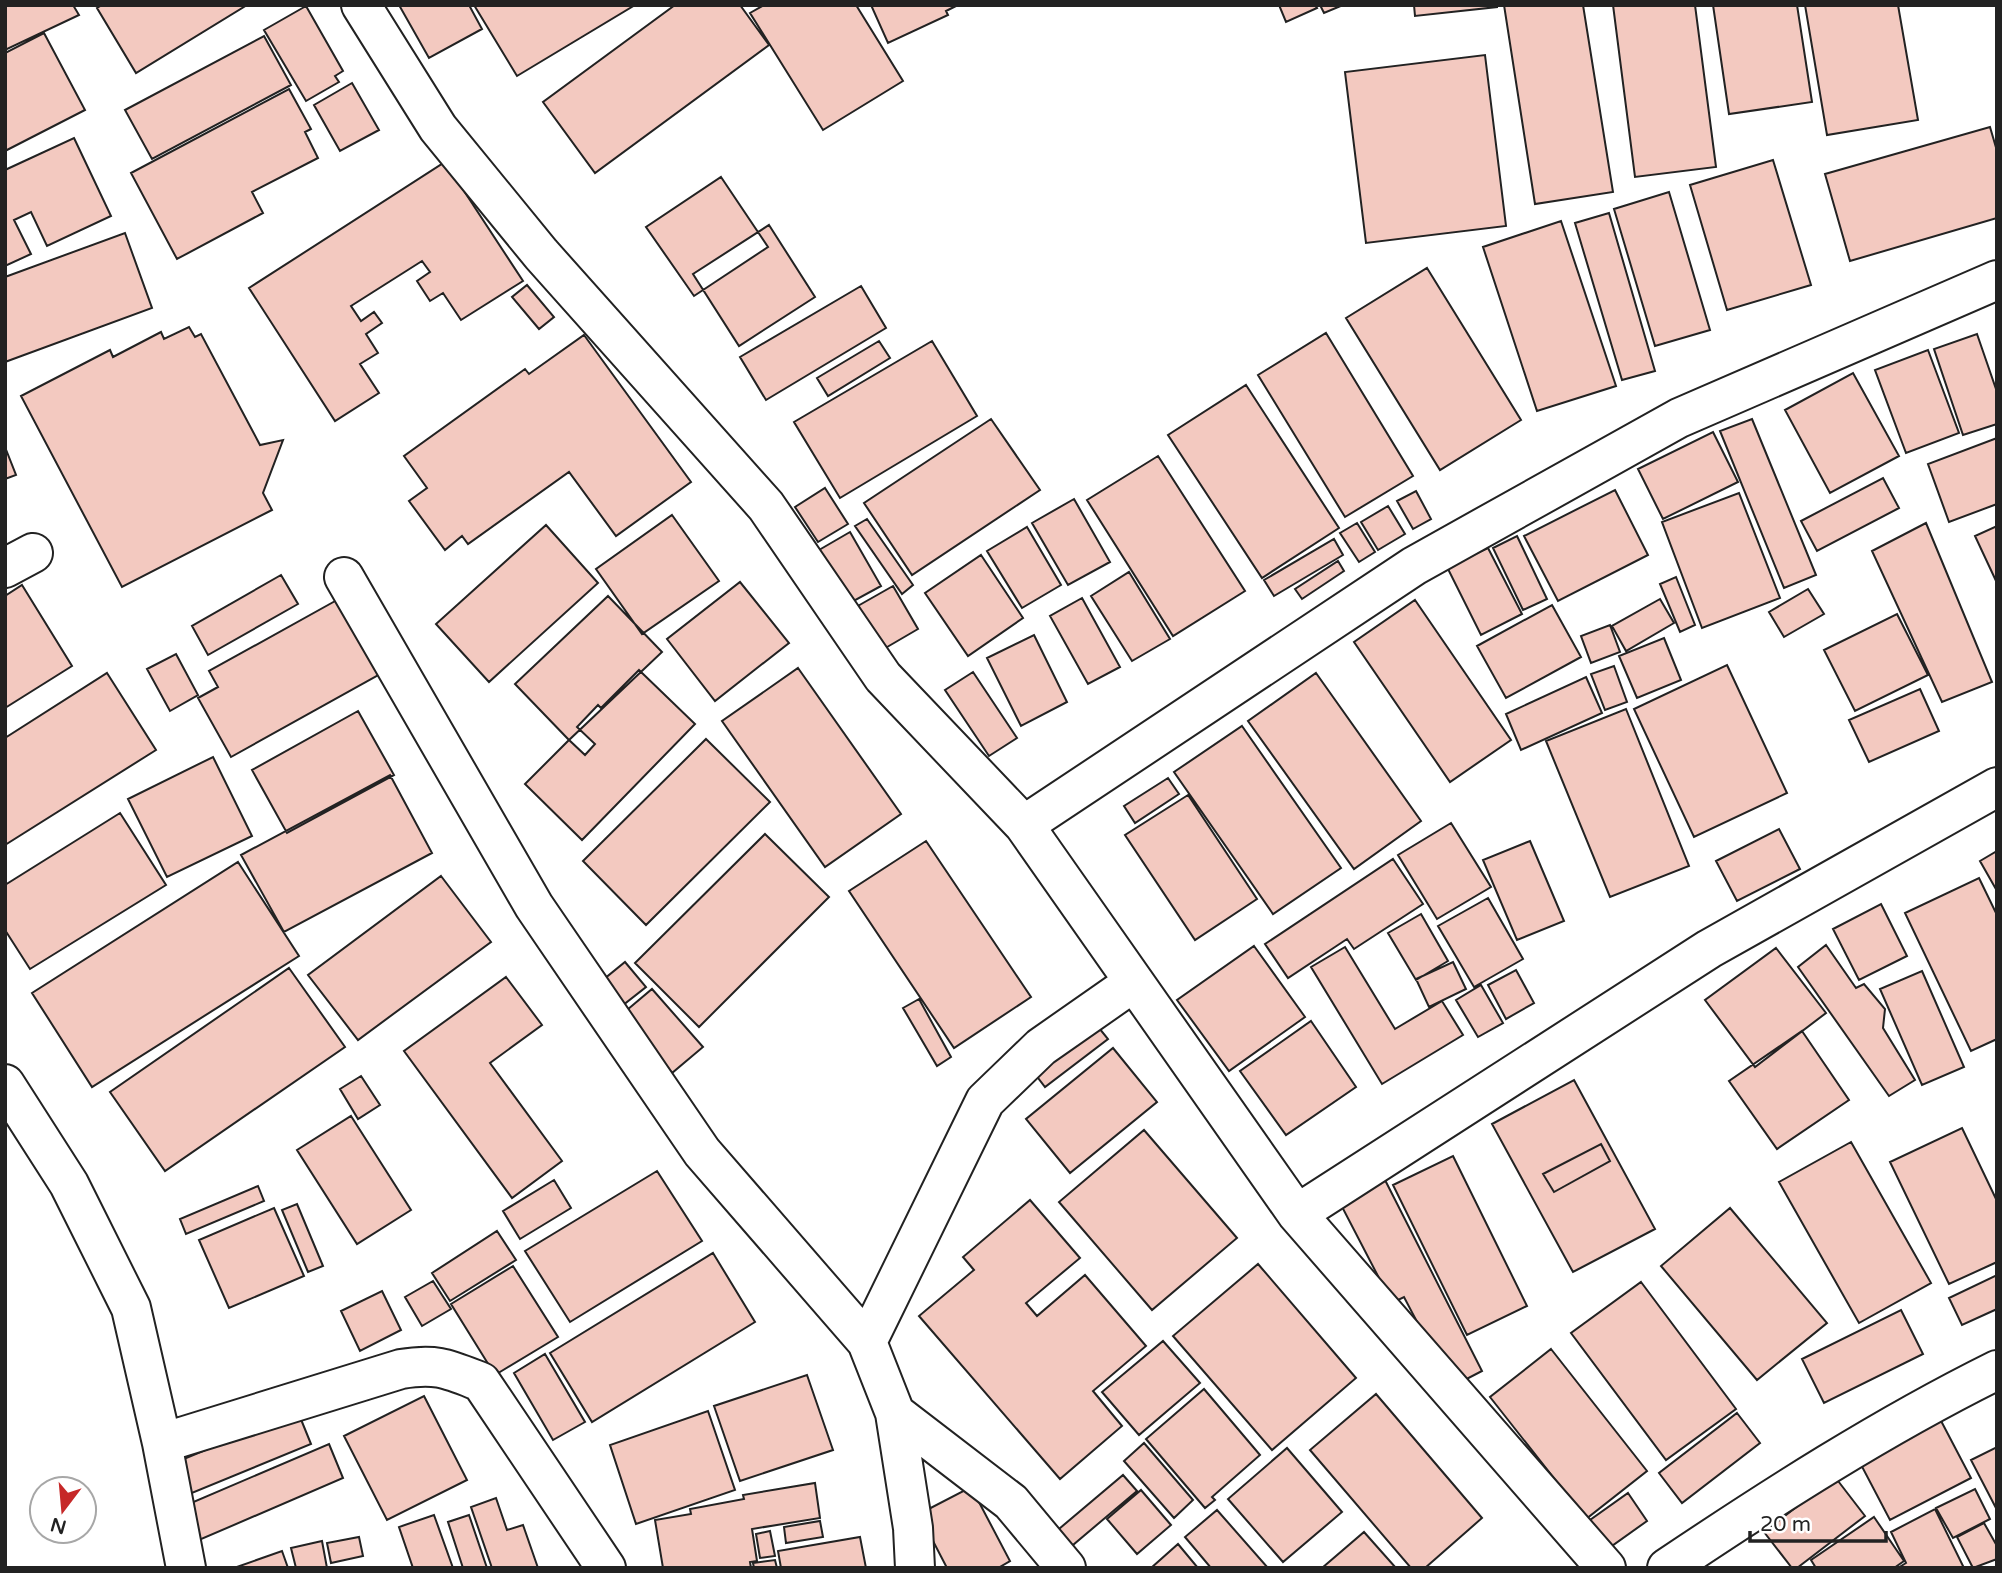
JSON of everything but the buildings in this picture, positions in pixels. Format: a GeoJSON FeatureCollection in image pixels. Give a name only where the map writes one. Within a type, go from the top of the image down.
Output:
{"type":"FeatureCollection","features":[{"type":"Feature","properties":{"kind":"street"},"geometry":{"type":"LineString","coordinates":[[361,5],[438,128],[541,254],[766,506],[883,677],[1024,825],[1297,1214],[1606,1568]]}},
{"type":"Feature","properties":{"kind":"street"},"geometry":{"type":"LineString","coordinates":[[1024,825],[1426,559],[1679,418],[1997,280]]}},
{"type":"Feature","properties":{"kind":"street"},"geometry":{"type":"LineString","coordinates":[[344,577],[549,929],[702,1153],[867,1342],[895,1413],[913,1528],[915,1568]]}},
{"type":"Feature","properties":{"kind":"street"},"geometry":{"type":"LineString","coordinates":[[1297,1214],[1709,949],[1997,787]]}},
{"type":"Feature","properties":{"kind":"street"},"geometry":{"type":"LineString","coordinates":[[867,1342],[985,1101],[1041,1046],[1134,982]]}},
{"type":"Feature","properties":{"kind":"street"},"geometry":{"type":"LineString","coordinates":[[5,1084],[69,1184],[131,1308],[162,1443],[186,1568]]}},
{"type":"Feature","properties":{"kind":"street"},"geometry":{"type":"LineString","coordinates":[[162,1443],[401,1369],[428,1365],[449,1369],[481,1382],[606,1568]]}},
{"type":"Feature","properties":{"kind":"street"},"geometry":{"type":"LineString","coordinates":[[1667,1568],[1937,1399],[1997,1370]]}},
{"type":"Feature","properties":{"kind":"street"},"geometry":{"type":"LineString","coordinates":[[895,1413],[1011,1502],[1066,1568]]}}]}
